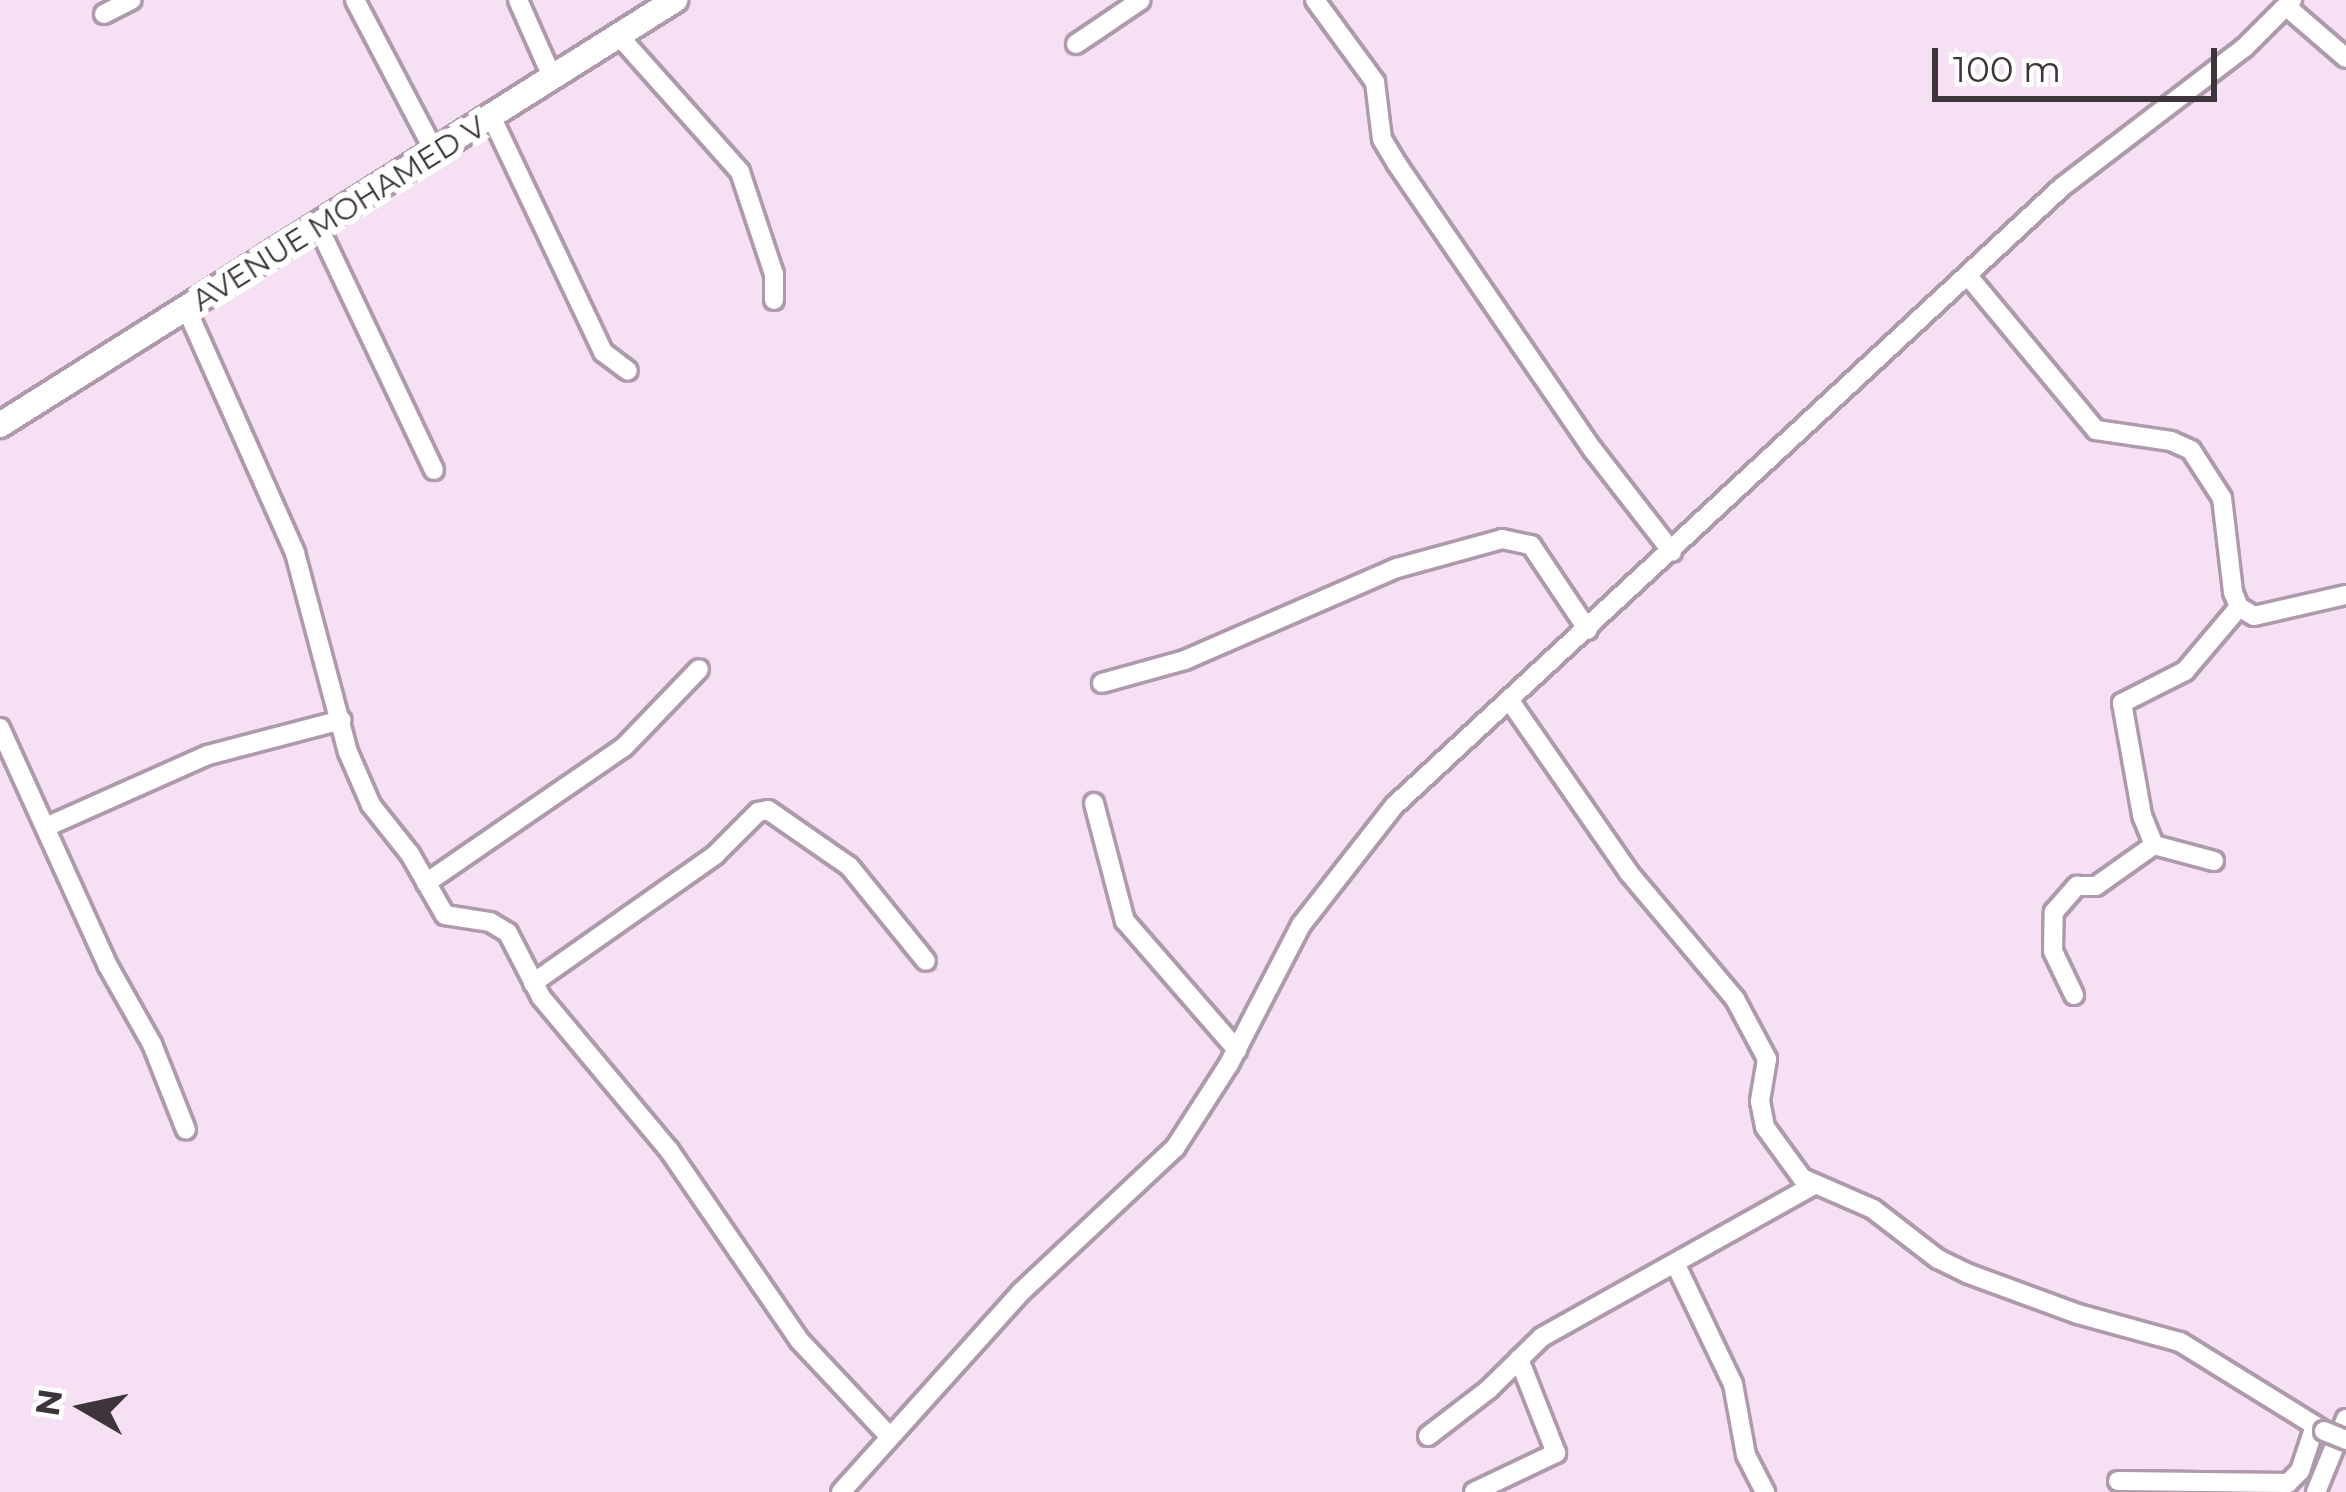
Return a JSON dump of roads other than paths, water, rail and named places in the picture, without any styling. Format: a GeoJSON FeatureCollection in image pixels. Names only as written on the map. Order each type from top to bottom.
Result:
{"type":"FeatureCollection","features":[{"type":"Feature","properties":{"kind":"main road","name":"AVENUE MOHAMED V"},"geometry":{"type":"LineString","coordinates":[[0,424],[676,0]]}},
{"type":"Feature","properties":{"kind":"street"},"geometry":{"type":"LineString","coordinates":[[104,14],[132,0]]}},
{"type":"Feature","properties":{"kind":"street"},"geometry":{"type":"LineString","coordinates":[[355,0],[436,154]]}},
{"type":"Feature","properties":{"kind":"street"},"geometry":{"type":"LineString","coordinates":[[518,0],[553,79]]}},
{"type":"Feature","properties":{"kind":"street"},"geometry":{"type":"LineString","coordinates":[[1076,44],[1141,0]]}},
{"type":"Feature","properties":{"kind":"street"},"geometry":{"type":"LineString","coordinates":[[1315,0],[1376,82],[1382,139],[1397,164],[1593,451],[1672,552]]}},
{"type":"Feature","properties":{"kind":"street"},"geometry":{"type":"LineString","coordinates":[[842,1492],[1021,1292],[1154,1172],[1193,1125],[1301,925],[1346,861],[1394,806],[2062,188],[2244,48],[2290,3],[2346,58]]}},
{"type":"Feature","properties":{"kind":"street"},"geometry":{"type":"LineString","coordinates":[[619,37],[740,172],[774,274],[775,300]]}},
{"type":"Feature","properties":{"kind":"street"},"geometry":{"type":"LineString","coordinates":[[492,118],[603,352],[628,371]]}},
{"type":"Feature","properties":{"kind":"street"},"geometry":{"type":"LineString","coordinates":[[319,228],[434,470]]}},
{"type":"Feature","properties":{"kind":"street"},"geometry":{"type":"LineString","coordinates":[[1968,276],[2096,430],[2170,441],[2192,450],[2222,499],[2233,592],[2240,607],[2254,616],[2346,595]]}},
{"type":"Feature","properties":{"kind":"street"},"geometry":{"type":"LineString","coordinates":[[188,310],[296,553],[361,789],[450,918],[500,925],[532,982],[669,1150],[799,1340],[889,1436]]}},
{"type":"Feature","properties":{"kind":"street"},"geometry":{"type":"LineString","coordinates":[[1102,683],[1184,660],[1397,568],[1502,539],[1531,545],[1588,630]]}},
{"type":"Feature","properties":{"kind":"street"},"geometry":{"type":"LineString","coordinates":[[2154,844],[2142,815],[2122,703],[2186,671],[2240,607]]}},
{"type":"Feature","properties":{"kind":"street"},"geometry":{"type":"LineString","coordinates":[[426,883],[624,747],[699,669]]}},
{"type":"Feature","properties":{"kind":"street"},"geometry":{"type":"LineString","coordinates":[[1510,700],[1629,873],[1735,999],[1768,1059],[1760,1101],[1765,1126],[1789,1166],[1814,1185],[1884,1215],[1938,1259],[2078,1314],[2180,1342],[2319,1429],[2346,1440]]}},
{"type":"Feature","properties":{"kind":"street"},"geometry":{"type":"LineString","coordinates":[[46,827],[208,755],[341,720]]}},
{"type":"Feature","properties":{"kind":"street"},"geometry":{"type":"LineString","coordinates":[[0,728],[108,966],[152,1044],[187,1130]]}},
{"type":"Feature","properties":{"kind":"street"},"geometry":{"type":"LineString","coordinates":[[1094,803],[1125,921],[1237,1050]]}},
{"type":"Feature","properties":{"kind":"street"},"geometry":{"type":"LineString","coordinates":[[532,982],[715,856],[758,812],[768,810],[849,866],[926,961]]}},
{"type":"Feature","properties":{"kind":"street"},"geometry":{"type":"LineString","coordinates":[[2154,844],[2213,861]]}},
{"type":"Feature","properties":{"kind":"street"},"geometry":{"type":"LineString","coordinates":[[2074,995],[2054,951],[2054,912],[2077,886],[2096,886],[2154,844]]}},
{"type":"Feature","properties":{"kind":"street"},"geometry":{"type":"LineString","coordinates":[[1428,1436],[1542,1337],[1814,1185]]}},
{"type":"Feature","properties":{"kind":"street"},"geometry":{"type":"LineString","coordinates":[[1675,1262],[1732,1384],[1746,1455],[1765,1492]]}},
{"type":"Feature","properties":{"kind":"street"},"geometry":{"type":"LineString","coordinates":[[1474,1492],[1556,1453],[1519,1358]]}},
{"type":"Feature","properties":{"kind":"street"},"geometry":{"type":"LineString","coordinates":[[2316,1492],[2346,1419]]}},
{"type":"Feature","properties":{"kind":"street"},"geometry":{"type":"LineString","coordinates":[[2118,1481],[2288,1484],[2300,1471],[2319,1429]]}}]}
